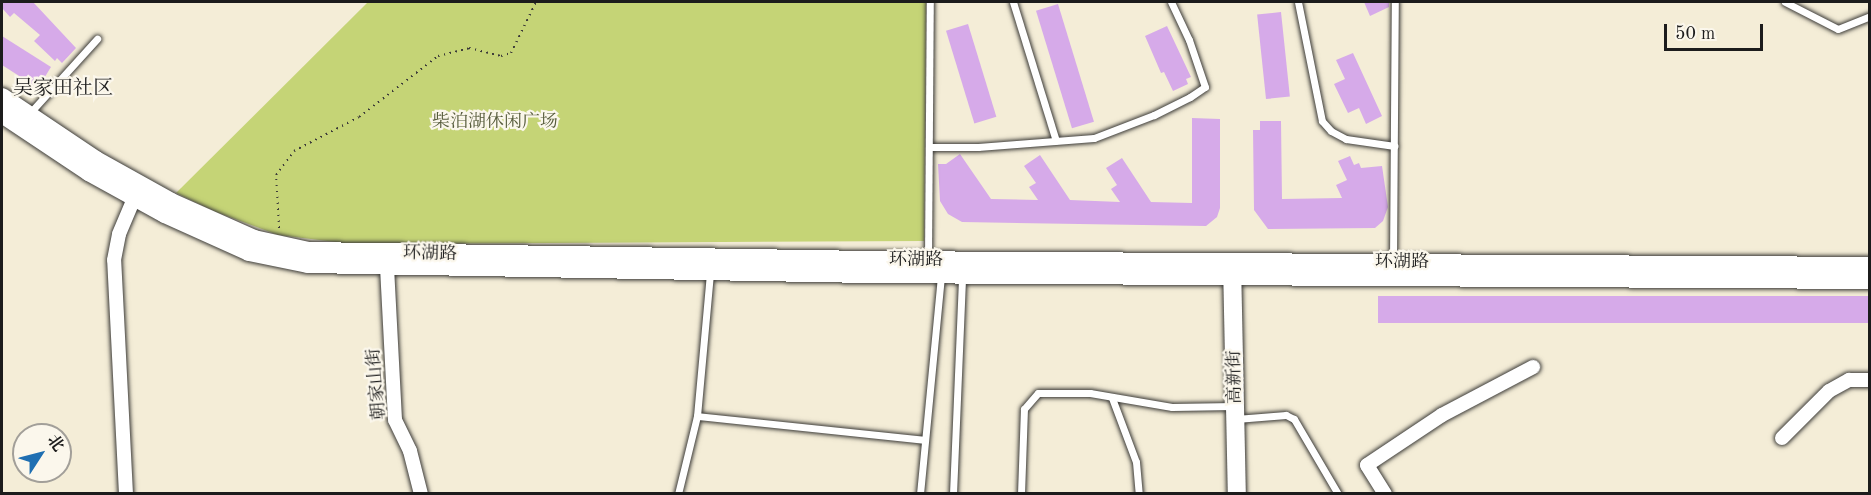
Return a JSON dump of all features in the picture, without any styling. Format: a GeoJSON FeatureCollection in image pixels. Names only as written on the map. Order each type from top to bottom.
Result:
{"type":"FeatureCollection","features":[{"type":"Feature","properties":{"kind":"street","name":"环湖路"},"geometry":{"type":"LineString","coordinates":[[2,97],[27,116],[96,160],[171,202],[233,231],[281,246],[340,252],[1869,280]]}},
{"type":"Feature","properties":{"kind":"street","name":"环湖路"},"geometry":{"type":"LineString","coordinates":[[2,114],[80,167],[134,198],[227,244],[259,255],[308,264],[710,272],[937,264],[962,274],[1393,262],[1869,266]]}},
{"type":"Feature","properties":{"kind":"street"},"geometry":{"type":"LineString","coordinates":[[126,494],[114,260],[119,234],[134,198]]}},
{"type":"Feature","properties":{"kind":"street","name":"朝家山街"},"geometry":{"type":"LineString","coordinates":[[387,267],[395,420],[410,451],[421,494]]}},
{"type":"Feature","properties":{"kind":"street","name":"高新街"},"geometry":{"type":"LineString","coordinates":[[1232,268],[1237,494]]}},
{"type":"Feature","properties":{"kind":"street"},"geometry":{"type":"LineString","coordinates":[[1385,494],[1367,465],[1442,415],[1533,367]]}},
{"type":"Feature","properties":{"kind":"street"},"geometry":{"type":"LineString","coordinates":[[1782,438],[1829,391],[1849,380],[1869,380]]}},
{"type":"Feature","properties":{"kind":"lane"},"geometry":{"type":"LineString","coordinates":[[920,494],[937,264],[929,147],[930,2]]}},
{"type":"Feature","properties":{"kind":"lane"},"geometry":{"type":"LineString","coordinates":[[1013,2],[1056,141]]}},
{"type":"Feature","properties":{"kind":"lane"},"geometry":{"type":"LineString","coordinates":[[929,147],[978,147],[1094,138],[1154,116],[1205,87],[1189,40],[1171,2]]}},
{"type":"Feature","properties":{"kind":"lane"},"geometry":{"type":"LineString","coordinates":[[1298,2],[1322,121],[1331,131],[1346,139],[1394,146]]}},
{"type":"Feature","properties":{"kind":"lane"},"geometry":{"type":"LineString","coordinates":[[1393,262],[1395,2]]}},
{"type":"Feature","properties":{"kind":"lane"},"geometry":{"type":"LineString","coordinates":[[1785,2],[1838,29],[1869,16]]}},
{"type":"Feature","properties":{"kind":"lane"},"geometry":{"type":"LineString","coordinates":[[27,116],[97,39]]}},
{"type":"Feature","properties":{"kind":"lane"},"geometry":{"type":"LineString","coordinates":[[678,494],[697,416],[710,272]]}},
{"type":"Feature","properties":{"kind":"lane"},"geometry":{"type":"LineString","coordinates":[[953,494],[962,274]]}},
{"type":"Feature","properties":{"kind":"lane"},"geometry":{"type":"LineString","coordinates":[[1021,494],[1024,409],[1038,393],[1090,393],[1172,407],[1286,415],[1294,419],[1338,494]]}},
{"type":"Feature","properties":{"kind":"lane"},"geometry":{"type":"LineString","coordinates":[[1112,398],[1136,462],[1139,494]]}},
{"type":"Feature","properties":{"kind":"lane"},"geometry":{"type":"LineString","coordinates":[[697,416],[925,440]]}},
{"type":"Feature","properties":{"kind":"path"},"geometry":{"type":"LineString","coordinates":[[281,246],[276,175],[287,158],[302,146],[359,117],[438,56],[469,48],[501,56],[511,53],[536,2]]}},
{"type":"Feature","properties":{"kind":"green space","name":"柴泊湖休闲广场"},"geometry":{"type":"Polygon","coordinates":[[[368,2],[926,2],[924,241],[352,244],[278,235],[216,212],[176,193],[368,2]]]}},
{"type":"Feature","properties":{"kind":"building"},"geometry":{"type":"Polygon","coordinates":[[[2,2],[33,2],[76,48],[62,63],[57,58],[55,61],[34,41],[40,35],[14,13],[10,17],[2,8],[2,2]]]}},
{"type":"Feature","properties":{"kind":"building"},"geometry":{"type":"Polygon","coordinates":[[[1364,2],[1389,2],[1389,7],[1370,16],[1364,2]]]}},
{"type":"Feature","properties":{"kind":"building"},"geometry":{"type":"Polygon","coordinates":[[[1058,4],[1094,122],[1072,128],[1036,11],[1058,4]]]}},
{"type":"Feature","properties":{"kind":"building"},"geometry":{"type":"Polygon","coordinates":[[[1281,12],[1290,97],[1266,99],[1257,15],[1281,12]]]}},
{"type":"Feature","properties":{"kind":"building"},"geometry":{"type":"Polygon","coordinates":[[[968,24],[996,117],[974,123],[946,31],[968,24]]]}},
{"type":"Feature","properties":{"kind":"building"},"geometry":{"type":"Polygon","coordinates":[[[1167,26],[1191,77],[1186,79],[1188,84],[1173,91],[1164,72],[1161,73],[1145,36],[1167,26]]]}},
{"type":"Feature","properties":{"kind":"building"},"geometry":{"type":"Polygon","coordinates":[[[2,36],[51,67],[38,88],[2,65],[2,36]]]}},
{"type":"Feature","properties":{"kind":"building"},"geometry":{"type":"Polygon","coordinates":[[[1353,53],[1382,116],[1366,124],[1359,108],[1348,113],[1334,84],[1345,79],[1336,60],[1353,53]]]}},
{"type":"Feature","properties":{"kind":"building"},"geometry":{"type":"Polygon","coordinates":[[[1192,118],[1220,119],[1220,208],[1217,217],[1206,226],[962,222],[948,214],[940,201],[938,164],[946,164],[960,154],[991,199],[1038,200],[1029,187],[1036,183],[1024,166],[1040,155],[1070,200],[1120,202],[1111,189],[1117,185],[1106,168],[1122,158],[1151,202],[1192,203],[1192,118]]]}},
{"type":"Feature","properties":{"kind":"building"},"geometry":{"type":"Polygon","coordinates":[[[1260,121],[1281,121],[1282,199],[1342,198],[1336,185],[1347,180],[1338,161],[1350,156],[1354,165],[1359,163],[1361,168],[1382,166],[1388,207],[1383,221],[1375,228],[1268,229],[1254,210],[1253,130],[1260,130],[1260,121]]]}},
{"type":"Feature","properties":{"kind":"building"},"geometry":{"type":"Polygon","coordinates":[[[1378,296],[1869,296],[1869,323],[1378,323],[1378,296]]]}},
{"type":"Feature","properties":{"kind":"district","name":"吴家田社区"},"geometry":{"type":"Point","coordinates":[63,89]}}]}
